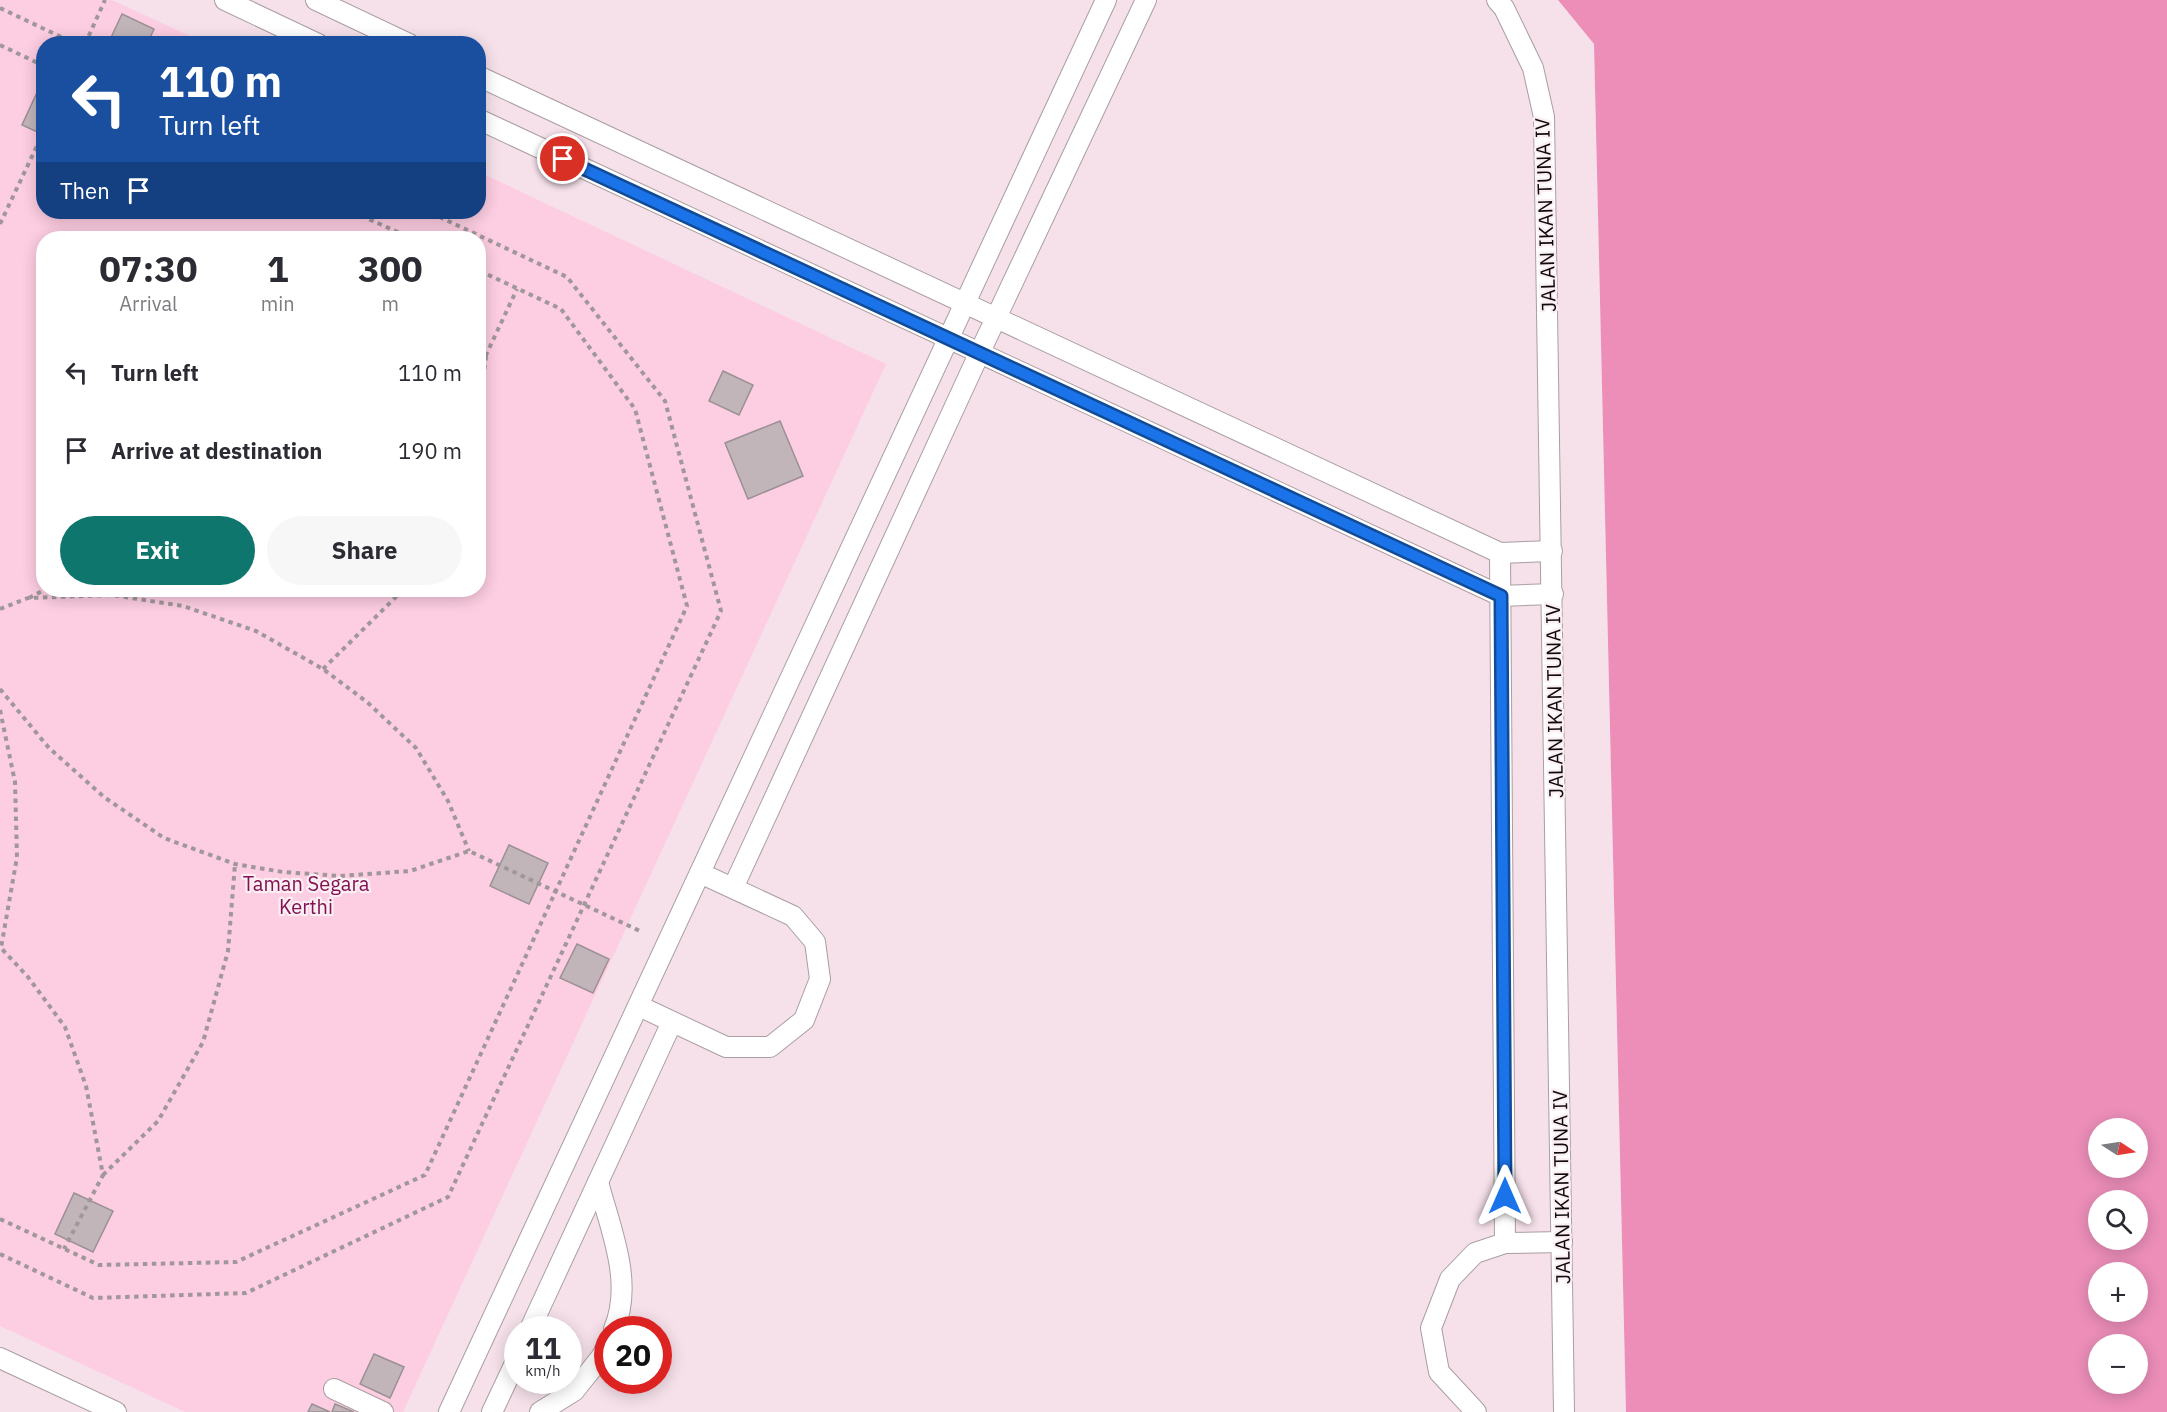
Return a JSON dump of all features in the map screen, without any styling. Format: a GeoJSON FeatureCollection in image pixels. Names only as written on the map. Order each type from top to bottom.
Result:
{"type":"FeatureCollection","features":[{"type":"Feature","properties":{"kind":"lane"},"geometry":{"type":"LineString","coordinates":[[225,0],[301,36]]}},
{"type":"Feature","properties":{"kind":"lane"},"geometry":{"type":"LineString","coordinates":[[316,0],[338,5],[394,36]]}},
{"type":"Feature","properties":{"kind":"lane"},"geometry":{"type":"LineString","coordinates":[[449,1412],[639,1006],[962,303],[1106,0]]}},
{"type":"Feature","properties":{"kind":"lane"},"geometry":{"type":"LineString","coordinates":[[733,888],[995,319],[1146,0]]}},
{"type":"Feature","properties":{"kind":"lane","name":"JALAN IKAN TUNA IV"},"geometry":{"type":"LineString","coordinates":[[1497,0],[1504,8],[1533,68],[1544,117],[1564,1412]]}},
{"type":"Feature","properties":{"kind":"lane"},"geometry":{"type":"LineString","coordinates":[[486,80],[1500,553],[1552,551]]}},
{"type":"Feature","properties":{"kind":"lane"},"geometry":{"type":"LineString","coordinates":[[486,123],[1501,596],[1553,594]]}},
{"type":"Feature","properties":{"kind":"lane"},"geometry":{"type":"LineString","coordinates":[[1500,553],[1505,1244]]}},
{"type":"Feature","properties":{"kind":"lane"},"geometry":{"type":"LineString","coordinates":[[639,1006],[726,1047],[770,1047],[804,1020],[820,979],[815,942],[793,916],[700,873]]}},
{"type":"Feature","properties":{"kind":"lane"},"geometry":{"type":"LineString","coordinates":[[536,1316],[672,1022]]}},
{"type":"Feature","properties":{"kind":"lane"},"geometry":{"type":"LineString","coordinates":[[598,1182],[621,1269],[620,1316]]}},
{"type":"Feature","properties":{"kind":"lane"},"geometry":{"type":"LineString","coordinates":[[1476,1412],[1439,1372],[1431,1328],[1450,1279],[1475,1253],[1505,1244],[1562,1242]]}},
{"type":"Feature","properties":{"kind":"lane"},"geometry":{"type":"LineString","coordinates":[[0,1358],[116,1412]]}},
{"type":"Feature","properties":{"kind":"lane"},"geometry":{"type":"LineString","coordinates":[[540,1412],[574,1390],[594,1366]]}},
{"type":"Feature","properties":{"kind":"lane"},"geometry":{"type":"LineString","coordinates":[[492,1412],[504,1387]]}},
{"type":"Feature","properties":{"kind":"lane"},"geometry":{"type":"LineString","coordinates":[[334,1389],[383,1412]]}},
{"type":"Feature","properties":{"kind":"path"},"geometry":{"type":"LineString","coordinates":[[89,36],[105,0]]}},
{"type":"Feature","properties":{"kind":"path"},"geometry":{"type":"LineString","coordinates":[[0,8],[59,36]]}},
{"type":"Feature","properties":{"kind":"path"},"geometry":{"type":"LineString","coordinates":[[0,45],[36,62]]}},
{"type":"Feature","properties":{"kind":"path"},"geometry":{"type":"LineString","coordinates":[[0,224],[36,148]]}},
{"type":"Feature","properties":{"kind":"path"},"geometry":{"type":"LineString","coordinates":[[369,219],[395,231]]}},
{"type":"Feature","properties":{"kind":"path"},"geometry":{"type":"LineString","coordinates":[[444,219],[469,231]]}},
{"type":"Feature","properties":{"kind":"path"},"geometry":{"type":"LineString","coordinates":[[0,1254],[93,1298],[246,1293],[448,1197],[721,611],[665,401],[567,277],[486,239]]}},
{"type":"Feature","properties":{"kind":"path"},"geometry":{"type":"LineString","coordinates":[[0,1219],[99,1265],[236,1262],[425,1175],[687,606],[635,409],[561,309],[486,274]]}},
{"type":"Feature","properties":{"kind":"path"},"geometry":{"type":"LineString","coordinates":[[486,355],[517,288]]}},
{"type":"Feature","properties":{"kind":"path"},"geometry":{"type":"LineString","coordinates":[[0,609],[36,594]]}},
{"type":"Feature","properties":{"kind":"path"},"geometry":{"type":"LineString","coordinates":[[28,598],[56,597]]}},
{"type":"Feature","properties":{"kind":"path"},"geometry":{"type":"LineString","coordinates":[[124,597],[183,606],[256,631],[323,669],[367,702],[416,748],[448,801],[469,851],[667,944]]}},
{"type":"Feature","properties":{"kind":"path"},"geometry":{"type":"LineString","coordinates":[[323,669],[396,597]]}},
{"type":"Feature","properties":{"kind":"path"},"geometry":{"type":"LineString","coordinates":[[0,689],[49,748],[104,797],[164,838],[235,864],[283,872],[340,876],[410,871],[469,851]]}},
{"type":"Feature","properties":{"kind":"path"},"geometry":{"type":"LineString","coordinates":[[0,710],[15,782],[17,856],[2,948],[28,977],[65,1027],[86,1086],[103,1175]]}},
{"type":"Feature","properties":{"kind":"path"},"geometry":{"type":"LineString","coordinates":[[64,1249],[103,1175],[158,1121],[203,1042],[228,951],[235,864]]}},
{"type":"Feature","properties":{"kind":"shaded area"},"geometry":{"type":"Polygon","coordinates":[[[0,0],[1558,0],[1594,44],[1626,1412],[0,1412],[0,0]]]}},
{"type":"Feature","properties":{"kind":"shaded area"},"geometry":{"type":"Polygon","coordinates":[[[1558,0],[2167,0],[2167,1412],[1626,1412],[1594,44],[1558,0]]]}},
{"type":"Feature","properties":{"kind":"green space","name":"Taman Segara Kerthi"},"geometry":{"type":"Polygon","coordinates":[[[0,0],[112,0],[190,36],[36,36],[36,219],[486,219],[486,175],[886,364],[403,1412],[185,1412],[0,1326],[0,0]]]}},
{"type":"Feature","properties":{"kind":"building"},"geometry":{"type":"Polygon","coordinates":[[[122,14],[154,29],[151,36],[112,36],[122,14]]]}},
{"type":"Feature","properties":{"kind":"building"},"geometry":{"type":"Polygon","coordinates":[[[36,95],[36,131],[22,125],[36,95]]]}},
{"type":"Feature","properties":{"kind":"building"},"geometry":{"type":"Polygon","coordinates":[[[723,371],[753,385],[739,415],[709,401],[723,371]]]}},
{"type":"Feature","properties":{"kind":"building"},"geometry":{"type":"Polygon","coordinates":[[[780,421],[803,476],[748,499],[725,443],[780,421]]]}},
{"type":"Feature","properties":{"kind":"building"},"geometry":{"type":"Polygon","coordinates":[[[509,845],[548,863],[529,904],[490,886],[509,845]]]}},
{"type":"Feature","properties":{"kind":"building"},"geometry":{"type":"Polygon","coordinates":[[[577,944],[609,959],[593,993],[560,978],[577,944]]]}},
{"type":"Feature","properties":{"kind":"building"},"geometry":{"type":"Polygon","coordinates":[[[74,1193],[113,1211],[93,1252],[55,1234],[74,1193]]]}},
{"type":"Feature","properties":{"kind":"building"},"geometry":{"type":"Polygon","coordinates":[[[374,1354],[404,1367],[390,1398],[360,1384],[374,1354]]]}},
{"type":"Feature","properties":{"kind":"building"},"geometry":{"type":"Polygon","coordinates":[[[312,1404],[330,1412],[308,1412],[312,1404]]]}},
{"type":"Feature","properties":{"kind":"building"},"geometry":{"type":"Polygon","coordinates":[[[335,1404],[354,1412],[332,1412],[335,1404]]]}},
{"type":"Feature","properties":{"kind":"route"},"geometry":{"type":"LineString","coordinates":[[563,159],[1501,596],[1505,1196]]}}]}
